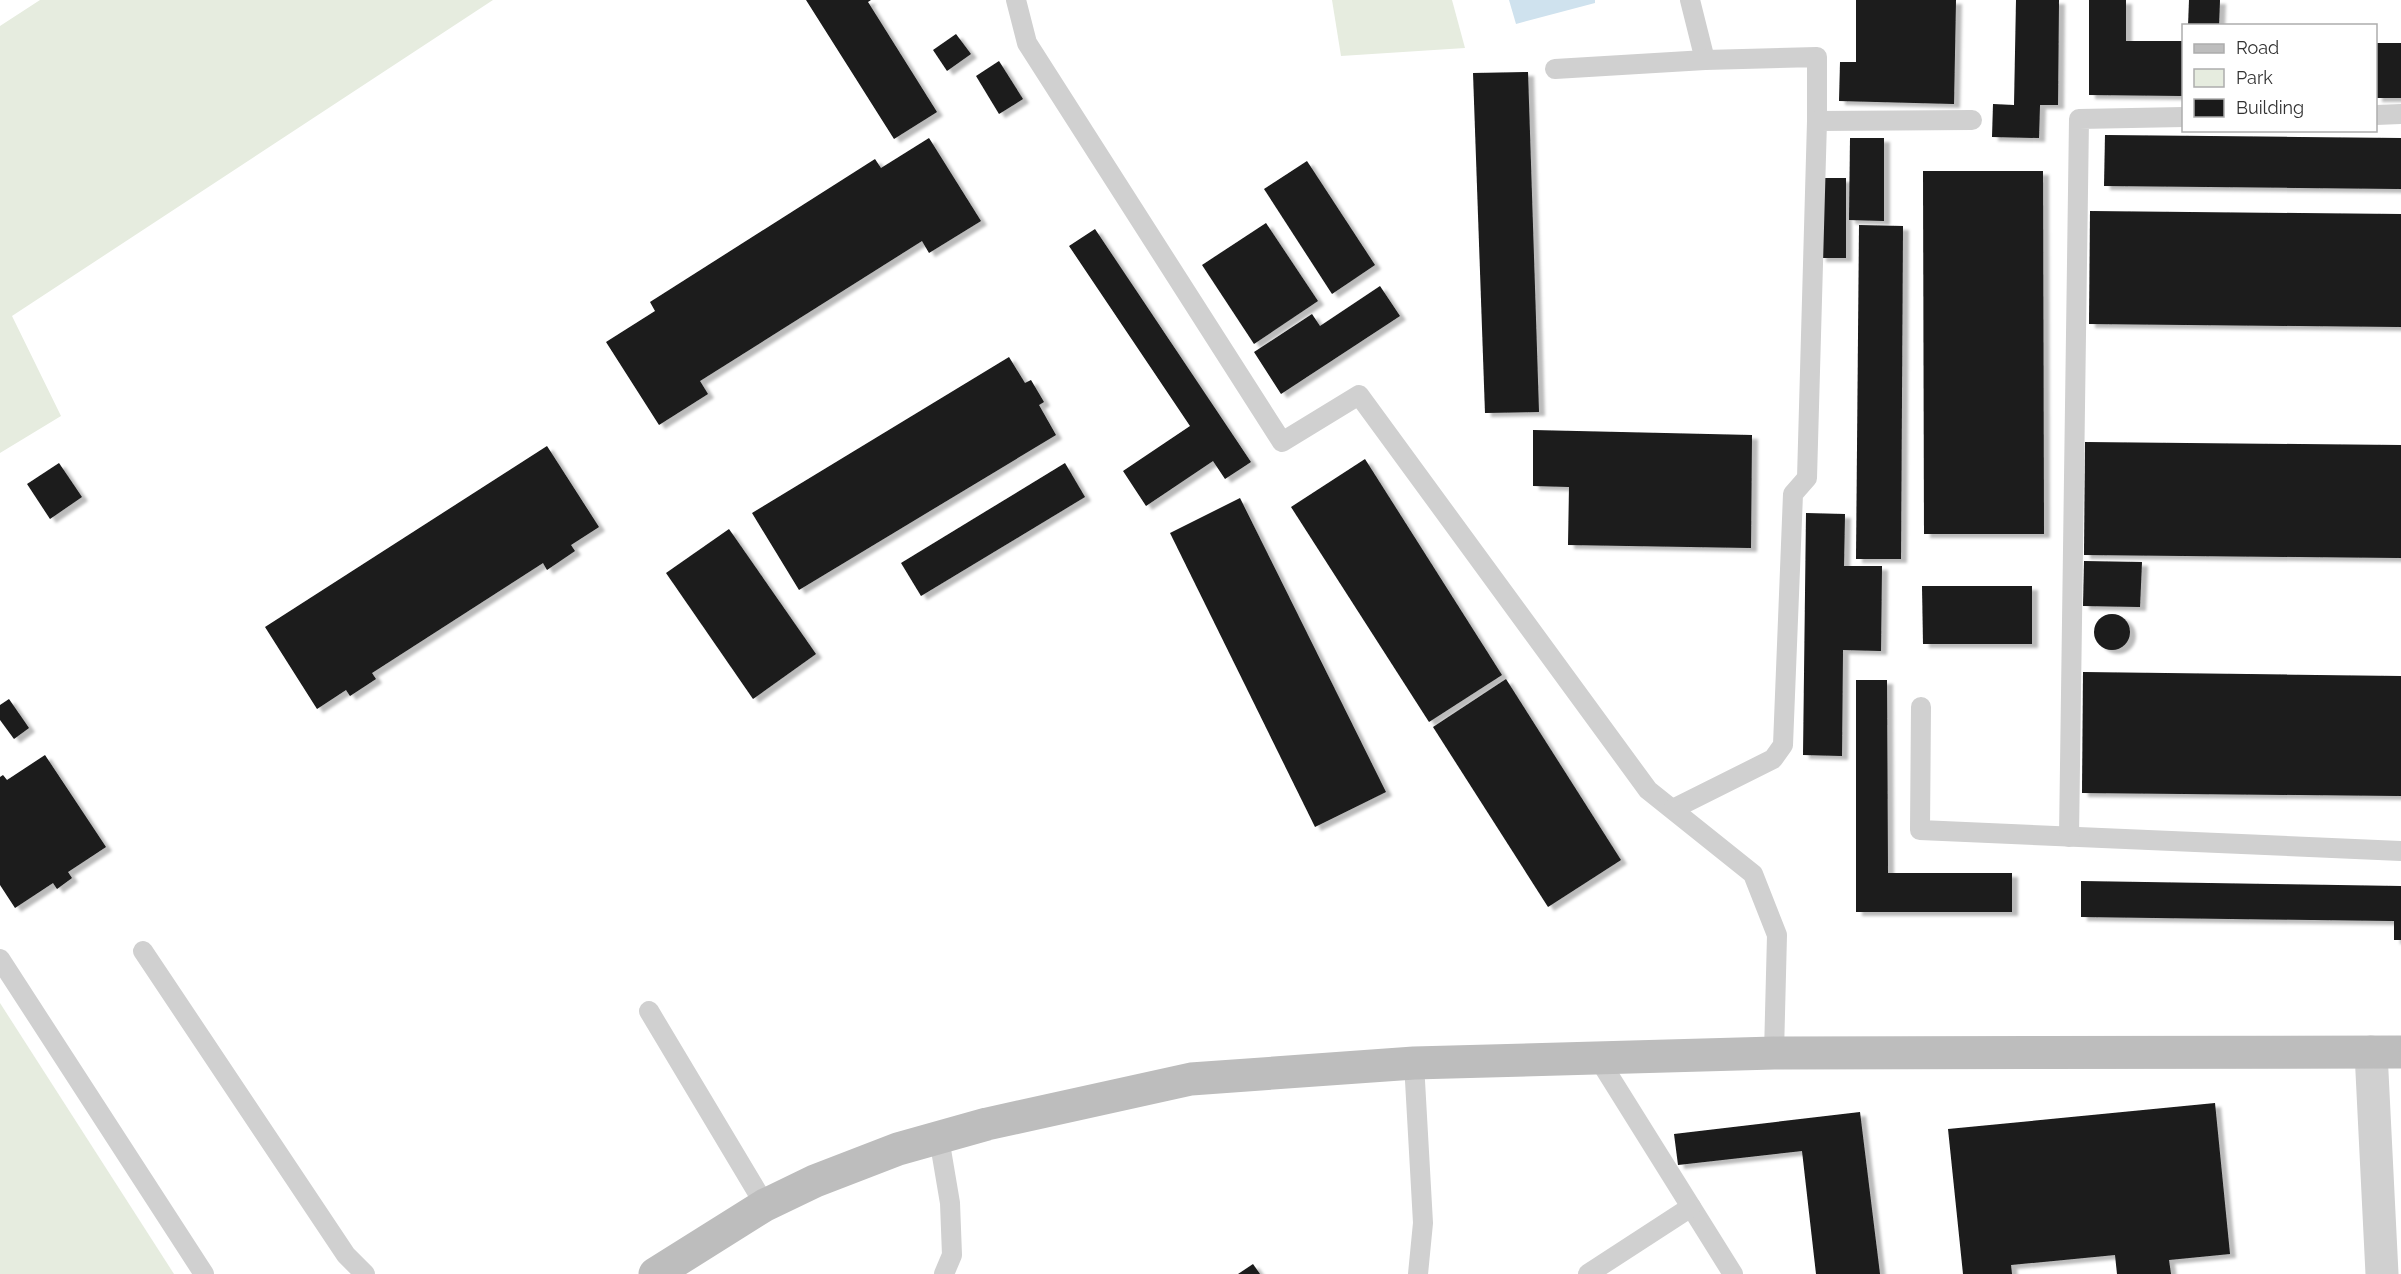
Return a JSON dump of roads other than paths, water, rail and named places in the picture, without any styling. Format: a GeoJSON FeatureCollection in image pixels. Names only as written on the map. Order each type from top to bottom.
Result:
{"type":"FeatureCollection","features":[{"type":"Feature","properties":{"kind":"street"},"geometry":{"type":"LineString","coordinates":[[655,1274],[765,1205],[825,1177],[898,1149],[987,1124],[1191,1079],[1414,1063],[1774,1053],[2386,1052],[2382,1274]]}},
{"type":"Feature","properties":{"kind":"lane"},"geometry":{"type":"LineString","coordinates":[[1016,0],[1027,43],[1282,442],[1359,395],[1648,790],[1753,874],[1777,935],[1774,1053]]}},
{"type":"Feature","properties":{"kind":"lane"},"geometry":{"type":"LineString","coordinates":[[1690,0],[1705,60]]}},
{"type":"Feature","properties":{"kind":"lane"},"geometry":{"type":"LineString","coordinates":[[1555,69],[1705,60],[1817,57],[1807,478],[1793,494],[1783,744],[1773,759],[1673,809]]}},
{"type":"Feature","properties":{"kind":"lane"},"geometry":{"type":"LineString","coordinates":[[2377,115],[2401,114]]}},
{"type":"Feature","properties":{"kind":"lane"},"geometry":{"type":"LineString","coordinates":[[2069,837],[2079,119],[2182,117]]}},
{"type":"Feature","properties":{"kind":"lane"},"geometry":{"type":"LineString","coordinates":[[1817,121],[1971,120]]}},
{"type":"Feature","properties":{"kind":"lane"},"geometry":{"type":"LineString","coordinates":[[1921,707],[1920,830],[2401,851]]}},
{"type":"Feature","properties":{"kind":"lane"},"geometry":{"type":"LineString","coordinates":[[143,951],[346,1255],[365,1274]]}},
{"type":"Feature","properties":{"kind":"lane"},"geometry":{"type":"LineString","coordinates":[[0,959],[204,1274]]}},
{"type":"Feature","properties":{"kind":"lane"},"geometry":{"type":"LineString","coordinates":[[649,1011],[765,1205]]}},
{"type":"Feature","properties":{"kind":"lane"},"geometry":{"type":"LineString","coordinates":[[1598,1058],[1733,1274]]}},
{"type":"Feature","properties":{"kind":"lane"},"geometry":{"type":"LineString","coordinates":[[1414,1063],[1423,1223],[1418,1274]]}},
{"type":"Feature","properties":{"kind":"lane"},"geometry":{"type":"LineString","coordinates":[[939,1138],[951,1213],[952,1255],[944,1274]]}},
{"type":"Feature","properties":{"kind":"lane"},"geometry":{"type":"LineString","coordinates":[[1588,1274],[1691,1207]]}},
{"type":"Feature","properties":{"kind":"water"},"geometry":{"type":"Polygon","coordinates":[[[1509,0],[1595,0],[1595,3],[1516,24],[1509,0]]]}}]}
